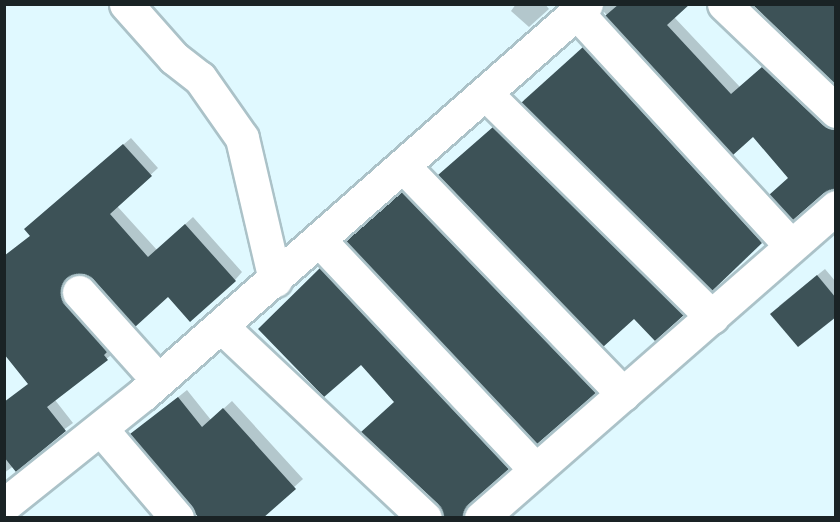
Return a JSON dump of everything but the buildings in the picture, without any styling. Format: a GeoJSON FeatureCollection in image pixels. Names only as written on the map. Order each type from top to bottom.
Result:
{"type":"FeatureCollection","features":[{"type":"Feature","properties":{"kind":"street"},"geometry":{"type":"LineString","coordinates":[[126,4],[174,58],[200,78],[242,138],[275,280]]}},
{"type":"Feature","properties":{"kind":"street"},"geometry":{"type":"LineString","coordinates":[[724,4],[836,111]]}},
{"type":"Feature","properties":{"kind":"street"},"geometry":{"type":"LineString","coordinates":[[4,505],[101,429],[275,280],[582,9],[791,246]]}},
{"type":"Feature","properties":{"kind":"street"},"geometry":{"type":"LineString","coordinates":[[485,93],[712,317]]}},
{"type":"Feature","properties":{"kind":"street"},"geometry":{"type":"LineString","coordinates":[[403,166],[623,394]]}},
{"type":"Feature","properties":{"kind":"street"},"geometry":{"type":"LineString","coordinates":[[481,518],[836,207]]}},
{"type":"Feature","properties":{"kind":"street"},"geometry":{"type":"LineString","coordinates":[[320,241],[535,469]]}},
{"type":"Feature","properties":{"kind":"street"},"geometry":{"type":"LineString","coordinates":[[79,292],[158,380]]}},
{"type":"Feature","properties":{"kind":"street"},"geometry":{"type":"LineString","coordinates":[[221,326],[425,518]]}},
{"type":"Feature","properties":{"kind":"street"},"geometry":{"type":"LineString","coordinates":[[101,429],[177,518]]}}]}
